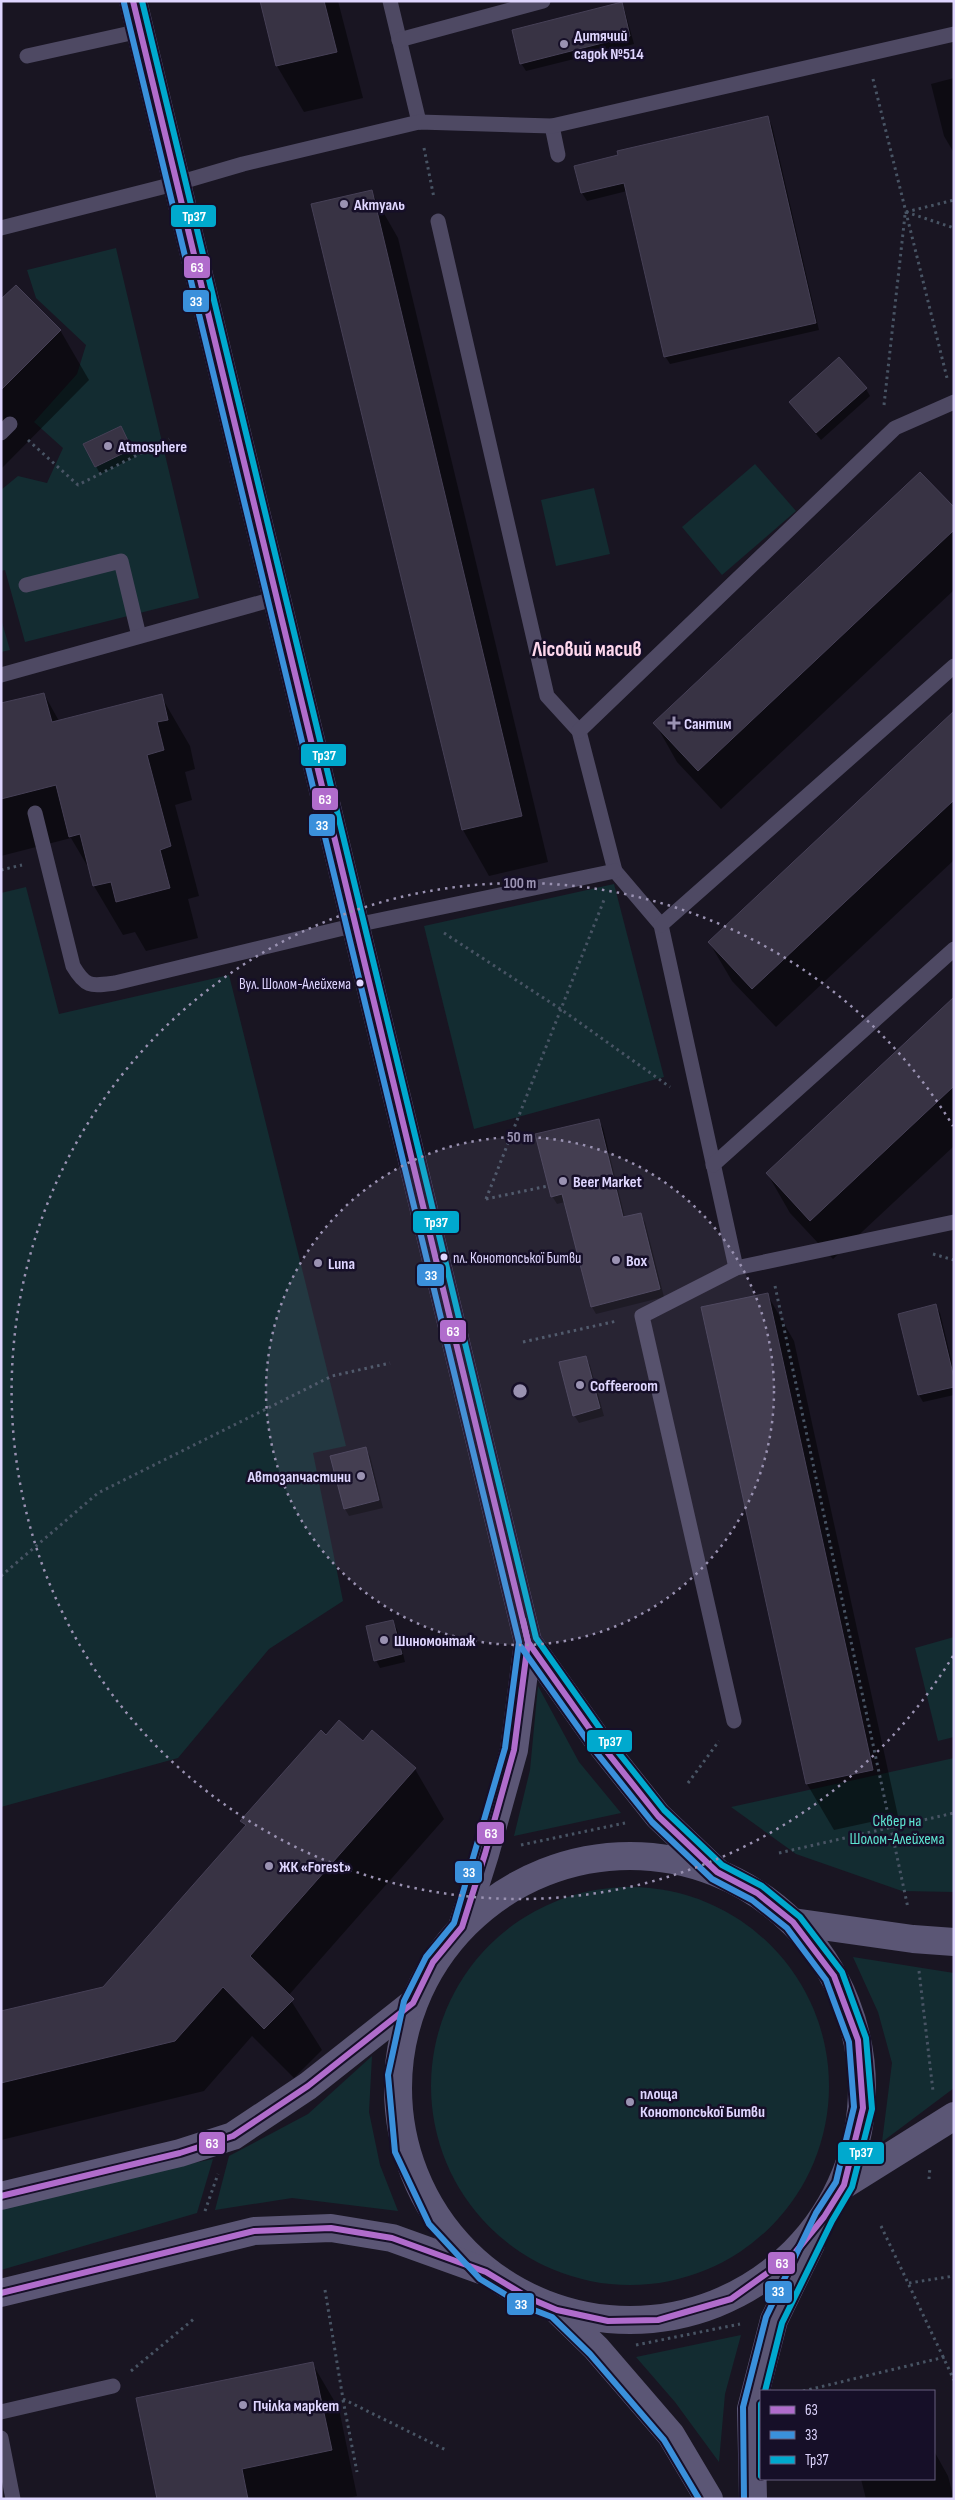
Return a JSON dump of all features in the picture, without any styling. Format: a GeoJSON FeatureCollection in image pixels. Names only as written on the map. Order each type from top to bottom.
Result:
{"type":"FeatureCollection","features":[{"type":"Feature","properties":{"kind":"street"},"geometry":{"type":"LineString","coordinates":[[133,1],[528,1642],[514,1750],[462,1927]]}},
{"type":"Feature","properties":{"kind":"street"},"geometry":{"type":"LineString","coordinates":[[528,1642],[599,1742],[658,1816],[717,1872]]}},
{"type":"Feature","properties":{"kind":"street"},"geometry":{"type":"LineString","coordinates":[[486,2272],[436,2218],[404,2150],[396,2075],[413,2002],[433,1962],[462,1927],[516,1885],[581,1861],[650,1856],[717,1872],[757,1893],[793,1922],[834,1976],[858,2040],[863,2108],[844,2185],[824,2217],[774,2320],[752,2409],[753,2499]]}},
{"type":"Feature","properties":{"kind":"street"},"geometry":{"type":"LineString","coordinates":[[793,1922],[913,1939],[954,1942]]}},
{"type":"Feature","properties":{"kind":"street"},"geometry":{"type":"LineString","coordinates":[[1,2196],[180,2152],[233,2136],[308,2086],[413,2002]]}},
{"type":"Feature","properties":{"kind":"street"},"geometry":{"type":"LineString","coordinates":[[844,2185],[944,2122]]}},
{"type":"Feature","properties":{"kind":"street"},"geometry":{"type":"LineString","coordinates":[[1,2293],[192,2245],[263,2230],[331,2228],[392,2238],[486,2272],[531,2299],[557,2310],[608,2321],[658,2320],[731,2298],[794,2254],[824,2217]]}},
{"type":"Feature","properties":{"kind":"street"},"geometry":{"type":"LineString","coordinates":[[557,2310],[596,2348],[671,2435],[709,2499]]}},
{"type":"Feature","properties":{"kind":"lane"},"geometry":{"type":"LineString","coordinates":[[390,1],[419,122]]}},
{"type":"Feature","properties":{"kind":"lane"},"geometry":{"type":"LineString","coordinates":[[400,40],[543,1]]}},
{"type":"Feature","properties":{"kind":"lane"},"geometry":{"type":"LineString","coordinates":[[27,56],[140,31]]}},
{"type":"Feature","properties":{"kind":"lane"},"geometry":{"type":"LineString","coordinates":[[1,228],[178,183],[243,164],[419,122],[552,126],[954,34]]}},
{"type":"Feature","properties":{"kind":"lane"},"geometry":{"type":"LineString","coordinates":[[552,126],[558,155]]}},
{"type":"Feature","properties":{"kind":"lane"},"geometry":{"type":"LineString","coordinates":[[438,221],[548,696],[579,731],[615,871],[661,925],[736,1268]]}},
{"type":"Feature","properties":{"kind":"lane"},"geometry":{"type":"LineString","coordinates":[[579,731],[895,428],[953,402]]}},
{"type":"Feature","properties":{"kind":"lane"},"geometry":{"type":"LineString","coordinates":[[26,586],[121,561],[139,636]]}},
{"type":"Feature","properties":{"kind":"lane"},"geometry":{"type":"LineString","coordinates":[[1,675],[277,598]]}},
{"type":"Feature","properties":{"kind":"lane"},"geometry":{"type":"LineString","coordinates":[[661,925],[954,666]]}},
{"type":"Feature","properties":{"kind":"lane"},"geometry":{"type":"LineString","coordinates":[[36,813],[73,966],[82,981],[96,986],[356,925],[615,871]]}},
{"type":"Feature","properties":{"kind":"lane"},"geometry":{"type":"LineString","coordinates":[[714,1165],[954,949]]}},
{"type":"Feature","properties":{"kind":"lane"},"geometry":{"type":"LineString","coordinates":[[734,1721],[642,1316],[736,1268],[954,1222]]}},
{"type":"Feature","properties":{"kind":"lane"},"geometry":{"type":"LineString","coordinates":[[1,2412],[113,2386]]}},
{"type":"Feature","properties":{"kind":"lane"},"geometry":{"type":"LineString","coordinates":[[1,2438],[13,2499]]}},
{"type":"Feature","properties":{"kind":"path"},"geometry":{"type":"LineString","coordinates":[[866,54],[953,402]]}},
{"type":"Feature","properties":{"kind":"path"},"geometry":{"type":"LineString","coordinates":[[419,122],[438,221]]}},
{"type":"Feature","properties":{"kind":"path"},"geometry":{"type":"LineString","coordinates":[[906,212],[954,200]]}},
{"type":"Feature","properties":{"kind":"path"},"geometry":{"type":"LineString","coordinates":[[906,212],[954,228]]}},
{"type":"Feature","properties":{"kind":"path"},"geometry":{"type":"LineString","coordinates":[[879,443],[906,212]]}},
{"type":"Feature","properties":{"kind":"path"},"geometry":{"type":"LineString","coordinates":[[6,428],[78,485],[169,439]]}},
{"type":"Feature","properties":{"kind":"path"},"geometry":{"type":"LineString","coordinates":[[548,1186],[486,1199],[562,1010],[615,871]]}},
{"type":"Feature","properties":{"kind":"path"},"geometry":{"type":"LineString","coordinates":[[413,913],[562,1010],[701,1108]]}},
{"type":"Feature","properties":{"kind":"path"},"geometry":{"type":"LineString","coordinates":[[774,1278],[920,1973],[934,2098],[944,2122],[929,2179]]}},
{"type":"Feature","properties":{"kind":"path"},"geometry":{"type":"LineString","coordinates":[[522,1342],[642,1316]]}},
{"type":"Feature","properties":{"kind":"path"},"geometry":{"type":"LineString","coordinates":[[1,1576],[98,1493],[332,1376],[390,1363]]}},
{"type":"Feature","properties":{"kind":"path"},"geometry":{"type":"LineString","coordinates":[[688,1782],[734,1721]]}},
{"type":"Feature","properties":{"kind":"path"},"geometry":{"type":"LineString","coordinates":[[780,1853],[954,1813]]}},
{"type":"Feature","properties":{"kind":"path"},"geometry":{"type":"LineString","coordinates":[[513,1846],[630,1822]]}},
{"type":"Feature","properties":{"kind":"path"},"geometry":{"type":"LineString","coordinates":[[204,2211],[220,2166]]}},
{"type":"Feature","properties":{"kind":"path"},"geometry":{"type":"LineString","coordinates":[[881,2226],[945,2357],[954,2380]]}},
{"type":"Feature","properties":{"kind":"path"},"geometry":{"type":"LineString","coordinates":[[909,2283],[954,2276]]}},
{"type":"Feature","properties":{"kind":"path"},"geometry":{"type":"LineString","coordinates":[[324,2290],[357,2472]]}},
{"type":"Feature","properties":{"kind":"path"},"geometry":{"type":"LineString","coordinates":[[113,2386],[195,2318]]}},
{"type":"Feature","properties":{"kind":"path"},"geometry":{"type":"LineString","coordinates":[[628,2347],[745,2323]]}},
{"type":"Feature","properties":{"kind":"path"},"geometry":{"type":"LineString","coordinates":[[807,2390],[945,2357]]}},
{"type":"Feature","properties":{"kind":"path"},"geometry":{"type":"LineString","coordinates":[[343,2399],[446,2450]]}},
{"type":"Feature","properties":{"kind":"green space"},"geometry":{"type":"Polygon","coordinates":[[[116,248],[199,598],[25,642],[5,570],[1,571],[1,490],[18,476],[47,483],[63,448],[34,422],[77,374],[86,345],[36,298],[27,270],[116,248]]]}},
{"type":"Feature","properties":{"kind":"green space"},"geometry":{"type":"Polygon","coordinates":[[[755,464],[796,511],[722,575],[682,527],[755,464]]]}},
{"type":"Feature","properties":{"kind":"green space"},"geometry":{"type":"Polygon","coordinates":[[[594,488],[610,554],[556,566],[541,500],[594,488]]]}},
{"type":"Feature","properties":{"kind":"green space"},"geometry":{"type":"Polygon","coordinates":[[[1,619],[10,650],[1,652],[1,619]]]}},
{"type":"Feature","properties":{"kind":"green space"},"geometry":{"type":"Polygon","coordinates":[[[614,884],[664,1077],[474,1129],[424,926],[614,884]]]}},
{"type":"Feature","properties":{"kind":"green space"},"geometry":{"type":"Polygon","coordinates":[[[26,887],[59,1014],[229,975],[346,1446],[313,1453],[343,1601],[269,1649],[178,1758],[1,1807],[1,893],[26,887]]]}},
{"type":"Feature","properties":{"kind":"green space"},"geometry":{"type":"Polygon","coordinates":[[[954,1637],[954,1737],[938,1741],[915,1648],[954,1637]]]}},
{"type":"Feature","properties":{"kind":"green space"},"geometry":{"type":"Polygon","coordinates":[[[538,1686],[579,1762],[621,1813],[514,1836],[530,1770],[538,1686]]]}},
{"type":"Feature","properties":{"kind":"green space","name":"Сквер на Шолом-Алейхема"},"geometry":{"type":"Polygon","coordinates":[[[954,1758],[954,1892],[902,1891],[796,1854],[731,1807],[954,1758]]]}},
{"type":"Feature","properties":{"kind":"green space"},"geometry":{"type":"Polygon","coordinates":[[[630,1887],[669,1891],[706,1902],[741,1921],[771,1945],[795,1975],[814,2010],[825,2047],[829,2086],[825,2125],[814,2162],[795,2197],[771,2227],[741,2251],[706,2270],[669,2281],[630,2285],[591,2281],[554,2270],[519,2251],[489,2227],[465,2197],[446,2162],[435,2125],[431,2086],[435,2047],[446,2010],[465,1975],[489,1945],[519,1921],[554,1902],[591,1891],[630,1887]]]}},
{"type":"Feature","properties":{"kind":"green space"},"geometry":{"type":"Polygon","coordinates":[[[853,1957],[954,1973],[954,2088],[882,2142],[892,2063],[878,2012],[853,1957]]]}},
{"type":"Feature","properties":{"kind":"green space"},"geometry":{"type":"Polygon","coordinates":[[[372,2056],[369,2112],[380,2165],[398,2211],[292,2198],[215,2210],[229,2156],[308,2114],[372,2056]]]}},
{"type":"Feature","properties":{"kind":"green space"},"geometry":{"type":"Polygon","coordinates":[[[213,2159],[197,2213],[1,2270],[1,2203],[213,2159]]]}},
{"type":"Feature","properties":{"kind":"green space"},"geometry":{"type":"Polygon","coordinates":[[[741,2335],[725,2394],[719,2462],[675,2402],[636,2357],[741,2335]]]}},
{"type":"Feature","properties":{"kind":"building"},"geometry":{"type":"Polygon","coordinates":[[[260,1],[324,1],[337,52],[276,66],[260,1]]]}},
{"type":"Feature","properties":{"kind":"building"},"geometry":{"type":"Polygon","coordinates":[[[622,2],[630,36],[520,64],[512,30],[622,2]]]}},
{"type":"Feature","properties":{"kind":"building"},"geometry":{"type":"Polygon","coordinates":[[[768,116],[816,323],[664,357],[624,183],[581,193],[574,166],[618,155],[617,151],[768,116]]]}},
{"type":"Feature","properties":{"kind":"building"},"geometry":{"type":"Polygon","coordinates":[[[372,190],[522,816],[462,830],[311,204],[372,190]]]}},
{"type":"Feature","properties":{"kind":"building"},"geometry":{"type":"Polygon","coordinates":[[[16,285],[61,330],[1,390],[1,299],[16,285]]]}},
{"type":"Feature","properties":{"kind":"building"},"geometry":{"type":"Polygon","coordinates":[[[839,357],[867,388],[816,433],[789,402],[839,357]]]}},
{"type":"Feature","properties":{"kind":"building","name":"Atmosphere"},"geometry":{"type":"Polygon","coordinates":[[[121,426],[132,449],[95,467],[83,444],[121,426]]]}},
{"type":"Feature","properties":{"kind":"building"},"geometry":{"type":"Polygon","coordinates":[[[920,472],[954,507],[954,530],[698,771],[653,723],[920,472]]]}},
{"type":"Feature","properties":{"kind":"building"},"geometry":{"type":"Polygon","coordinates":[[[44,693],[52,722],[162,694],[168,720],[157,722],[164,750],[147,755],[171,846],[160,850],[170,888],[116,902],[111,882],[93,886],[80,834],[69,837],[56,785],[1,799],[1,703],[44,693]]]}},
{"type":"Feature","properties":{"kind":"building"},"geometry":{"type":"Polygon","coordinates":[[[954,711],[954,800],[752,989],[708,942],[954,711]]]}},
{"type":"Feature","properties":{"kind":"building"},"geometry":{"type":"Polygon","coordinates":[[[954,997],[954,1086],[810,1221],[766,1173],[954,997]]]}},
{"type":"Feature","properties":{"kind":"building"},"geometry":{"type":"Polygon","coordinates":[[[599,1119],[623,1217],[641,1213],[660,1289],[591,1307],[562,1194],[551,1197],[535,1134],[599,1119]]]}},
{"type":"Feature","properties":{"kind":"building"},"geometry":{"type":"Polygon","coordinates":[[[768,1293],[873,1770],[806,1784],[701,1307],[768,1293]]]}},
{"type":"Feature","properties":{"kind":"building"},"geometry":{"type":"Polygon","coordinates":[[[936,1304],[954,1378],[954,1387],[918,1395],[898,1314],[936,1304]]]}},
{"type":"Feature","properties":{"kind":"building","name":"Coffeeroom"},"geometry":{"type":"Polygon","coordinates":[[[586,1356],[600,1408],[573,1416],[559,1362],[586,1356]]]}},
{"type":"Feature","properties":{"kind":"building"},"geometry":{"type":"Polygon","coordinates":[[[366,1447],[379,1500],[344,1509],[330,1456],[366,1447]]]}},
{"type":"Feature","properties":{"kind":"building","name":"Шиномонтаж"},"geometry":{"type":"Polygon","coordinates":[[[393,1620],[402,1654],[374,1661],[366,1626],[393,1620]]]}},
{"type":"Feature","properties":{"kind":"building","name":"ЖК «Forest»"},"geometry":{"type":"Polygon","coordinates":[[[339,1720],[363,1741],[372,1730],[416,1768],[250,1956],[294,1999],[264,2029],[223,1987],[175,2041],[1,2083],[1,2011],[103,1987],[246,1825],[240,1821],[321,1730],[326,1735],[339,1720]]]}},
{"type":"Feature","properties":{"kind":"building"},"geometry":{"type":"Polygon","coordinates":[[[313,2362],[332,2450],[242,2469],[248,2499],[157,2499],[136,2398],[313,2362]]]}},
{"type":"Feature","properties":{"kind":"transit line","name":"63"},"geometry":{"type":"LineString","coordinates":[[1,2293],[254,2231],[331,2228],[392,2238],[486,2272],[531,2299],[557,2310],[608,2321],[658,2320],[731,2299],[794,2254],[824,2217],[844,2185],[863,2108],[858,2040],[834,1976],[793,1922],[757,1893],[717,1872],[658,1816],[599,1742],[528,1642],[133,1]]}},
{"type":"Feature","properties":{"kind":"transit line","name":"Тр37"},"geometry":{"type":"LineString","coordinates":[[142,1],[536,1638],[606,1737],[664,1810],[722,1865],[762,1886],[800,1917],[842,1972],[866,2038],[872,2109],[852,2187],[832,2221],[782,2323],[765,2390]]}},
{"type":"Feature","properties":{"kind":"transit line","name":"33"},"geometry":{"type":"LineString","coordinates":[[124,3],[519,1642],[505,1748],[454,1923],[426,1957],[404,2001],[388,2075],[395,2152],[429,2224],[480,2279],[526,2307],[552,2317],[590,2354],[664,2440],[699,2499]]}},
{"type":"Feature","properties":{"kind":"transit line","name":"63"},"geometry":{"type":"LineString","coordinates":[[1,2196],[180,2153],[233,2136],[308,2086],[413,2003],[433,1962],[462,1927],[485,1854],[514,1750],[528,1642],[523,1620]]}},
{"type":"Feature","properties":{"kind":"transit line","name":"33"},"geometry":{"type":"LineString","coordinates":[[521,1647],[592,1747],[652,1822],[712,1879],[752,1900],[787,1928],[826,1980],[849,2042],[854,2107],[836,2182],[816,2213],[766,2317],[743,2407],[744,2499]]}},
{"type":"Feature","properties":{"kind":"place","name":"Дитячий садок №514"},"geometry":{"type":"Point","coordinates":[564,44]}},
{"type":"Feature","properties":{"kind":"place","name":"Актуаль"},"geometry":{"type":"Point","coordinates":[344,204]}},
{"type":"Feature","properties":{"kind":"place","name":"Atmosphere"},"geometry":{"type":"Point","coordinates":[108,446]}},
{"type":"Feature","properties":{"kind":"place","name":"Сантим"},"geometry":{"type":"Point","coordinates":[674,723]}},
{"type":"Feature","properties":{"kind":"place","name":"Вул. Шолом-Алейхема"},"geometry":{"type":"Point","coordinates":[360,983]}},
{"type":"Feature","properties":{"kind":"place","name":"Beer Market"},"geometry":{"type":"Point","coordinates":[563,1181]}},
{"type":"Feature","properties":{"kind":"place","name":"пл. Конотопської Битви"},"geometry":{"type":"Point","coordinates":[444,1257]}},
{"type":"Feature","properties":{"kind":"place","name":"Box"},"geometry":{"type":"Point","coordinates":[616,1260]}},
{"type":"Feature","properties":{"kind":"place","name":"Luna"},"geometry":{"type":"Point","coordinates":[318,1263]}},
{"type":"Feature","properties":{"kind":"place","name":"Coffeeroom"},"geometry":{"type":"Point","coordinates":[580,1385]}},
{"type":"Feature","properties":{"kind":"place","name":"Автозапчастини"},"geometry":{"type":"Point","coordinates":[361,1476]}},
{"type":"Feature","properties":{"kind":"place","name":"Шиномонтаж"},"geometry":{"type":"Point","coordinates":[384,1640]}},
{"type":"Feature","properties":{"kind":"place","name":"ЖК «Forest»"},"geometry":{"type":"Point","coordinates":[269,1866]}},
{"type":"Feature","properties":{"kind":"place","name":"площа Конотопської Битви"},"geometry":{"type":"Point","coordinates":[630,2102]}},
{"type":"Feature","properties":{"kind":"place","name":"Пчілка маркет"},"geometry":{"type":"Point","coordinates":[243,2405]}},
{"type":"Feature","properties":{"kind":"district","name":"Лісовий масив"},"geometry":{"type":"Point","coordinates":[587,649]}}]}
